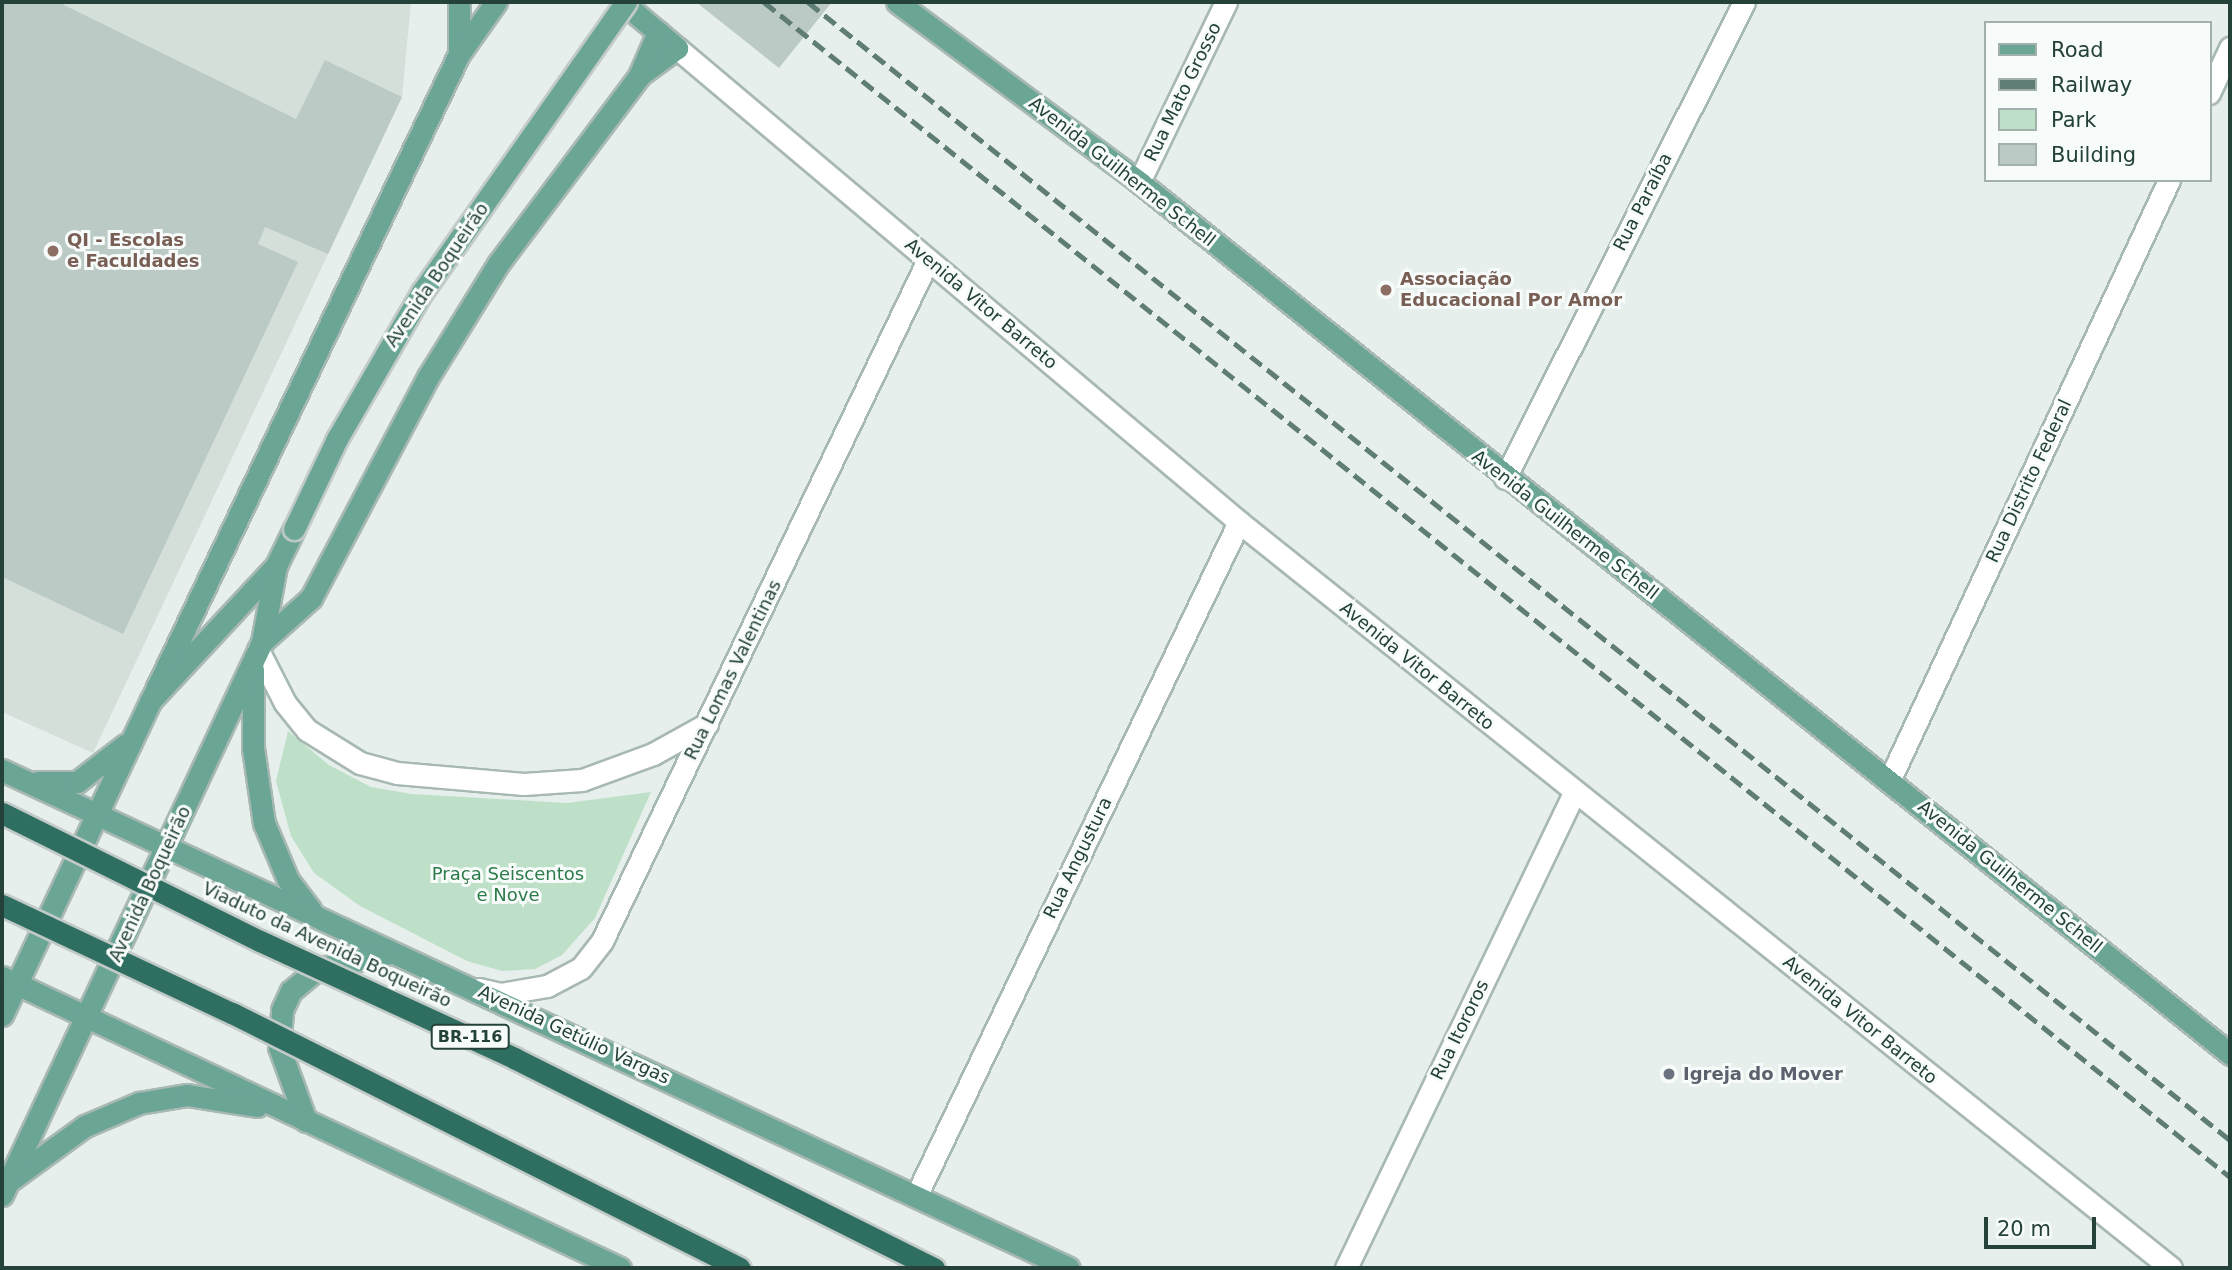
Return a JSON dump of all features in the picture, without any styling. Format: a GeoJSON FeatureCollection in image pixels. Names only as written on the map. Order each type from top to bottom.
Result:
{"type":"FeatureCollection","features":[{"type":"Feature","properties":{"kind":"highway","name":"Viaduto da Avenida Boqueirão"},"geometry":{"type":"LineString","coordinates":[[2,813],[260,940],[514,1058],[934,1268]]}},
{"type":"Feature","properties":{"kind":"highway"},"geometry":{"type":"LineString","coordinates":[[2,905],[232,1013],[740,1268]]}},
{"type":"Feature","properties":{"kind":"main road"},"geometry":{"type":"LineString","coordinates":[[459,2],[459,54]]}},
{"type":"Feature","properties":{"kind":"main road"},"geometry":{"type":"LineString","coordinates":[[152,700],[459,54],[496,2]]}},
{"type":"Feature","properties":{"kind":"main road"},"geometry":{"type":"LineString","coordinates":[[624,2],[677,48],[639,76]]}},
{"type":"Feature","properties":{"kind":"main road","name":"Avenida Boqueirão"},"geometry":{"type":"LineString","coordinates":[[5,1189],[89,1016],[258,651],[276,566],[338,439],[422,292],[624,2]]}},
{"type":"Feature","properties":{"kind":"main road","name":"Avenida Guilherme Schell"},"geometry":{"type":"LineString","coordinates":[[897,2],[1139,182],[1505,478],[2230,1054]]}},
{"type":"Feature","properties":{"kind":"main road"},"geometry":{"type":"LineString","coordinates":[[323,921],[299,899],[264,823],[253,748],[258,651],[311,598],[387,449],[463,320],[547,195],[639,76],[658,32]]}},
{"type":"Feature","properties":{"kind":"main road","name":"Avenida Boqueirão"},"geometry":{"type":"LineString","coordinates":[[2,1015],[9,981],[98,816],[152,700],[276,566]]}},
{"type":"Feature","properties":{"kind":"main road"},"geometry":{"type":"LineString","coordinates":[[11,774],[57,785],[77,782],[116,755],[138,730]]}},
{"type":"Feature","properties":{"kind":"main road","name":"Avenida Getúlio Vargas"},"geometry":{"type":"LineString","coordinates":[[11,774],[390,953],[917,1194],[1069,1268]]}},
{"type":"Feature","properties":{"kind":"main road"},"geometry":{"type":"LineString","coordinates":[[306,1121],[279,1047],[282,1010],[291,992],[317,969],[390,953]]}},
{"type":"Feature","properties":{"kind":"main road"},"geometry":{"type":"LineString","coordinates":[[9,981],[89,1016],[620,1268]]}},
{"type":"Feature","properties":{"kind":"main road"},"geometry":{"type":"LineString","coordinates":[[5,1189],[85,1126],[160,1098],[211,1097],[306,1121]]}},
{"type":"Feature","properties":{"kind":"street","name":"Rua Mato Grosso"},"geometry":{"type":"LineString","coordinates":[[1139,182],[1226,2]]}},
{"type":"Feature","properties":{"kind":"street","name":"Rua Paraíba"},"geometry":{"type":"LineString","coordinates":[[1505,478],[1744,2]]}},
{"type":"Feature","properties":{"kind":"street","name":"Avenida Vitor Barreto"},"geometry":{"type":"LineString","coordinates":[[677,48],[1239,522],[1574,793],[2171,1268]]}},
{"type":"Feature","properties":{"kind":"street"},"geometry":{"type":"LineString","coordinates":[[2211,89],[2230,48]]}},
{"type":"Feature","properties":{"kind":"street","name":"Rua Distrito Federal"},"geometry":{"type":"LineString","coordinates":[[1889,781],[2168,182]]}},
{"type":"Feature","properties":{"kind":"street","name":"Rua Lomas Valentinas"},"geometry":{"type":"LineString","coordinates":[[468,987],[500,994],[527,993],[581,968],[602,941],[928,260]]}},
{"type":"Feature","properties":{"kind":"street","name":"Rua Angustura"},"geometry":{"type":"LineString","coordinates":[[917,1194],[1239,522]]}},
{"type":"Feature","properties":{"kind":"street"},"geometry":{"type":"LineString","coordinates":[[258,651],[271,680],[307,730],[360,763],[397,773],[524,784],[582,780],[653,754],[708,724]]}},
{"type":"Feature","properties":{"kind":"street","name":"Rua Itororos"},"geometry":{"type":"LineString","coordinates":[[1346,1268],[1574,793]]}},
{"type":"Feature","properties":{"kind":"shaded area"},"geometry":{"type":"Polygon","coordinates":[[[2,2],[411,2],[402,97],[93,753],[2,712],[2,2]]]}},
{"type":"Feature","properties":{"kind":"green space","name":"Praça Seiscentos e Nove"},"geometry":{"type":"Polygon","coordinates":[[[288,731],[329,765],[371,787],[412,794],[567,803],[651,792],[595,918],[562,955],[535,969],[502,971],[467,961],[360,906],[314,873],[291,836],[276,781],[288,731]]]}},
{"type":"Feature","properties":{"kind":"building"},"geometry":{"type":"Polygon","coordinates":[[[2,2],[58,2],[296,119],[325,60],[402,97],[328,254],[265,227],[258,244],[298,262],[123,634],[2,577],[2,2]]]}},
{"type":"Feature","properties":{"kind":"building"},"geometry":{"type":"Polygon","coordinates":[[[696,2],[832,2],[779,68],[696,2]]]}},
{"type":"Feature","properties":{"kind":"railway"},"geometry":{"type":"LineString","coordinates":[[764,2],[2230,1177]]}},
{"type":"Feature","properties":{"kind":"railway"},"geometry":{"type":"LineString","coordinates":[[808,2],[2230,1140]]}},
{"type":"Feature","properties":{"kind":"place","name":"QI - Escolas e Faculdades"},"geometry":{"type":"Point","coordinates":[53,251]}},
{"type":"Feature","properties":{"kind":"place","name":"Associação Educacional Por Amor"},"geometry":{"type":"Point","coordinates":[1386,290]}},
{"type":"Feature","properties":{"kind":"place","name":"Igreja do Mover"},"geometry":{"type":"Point","coordinates":[1669,1074]}}]}
